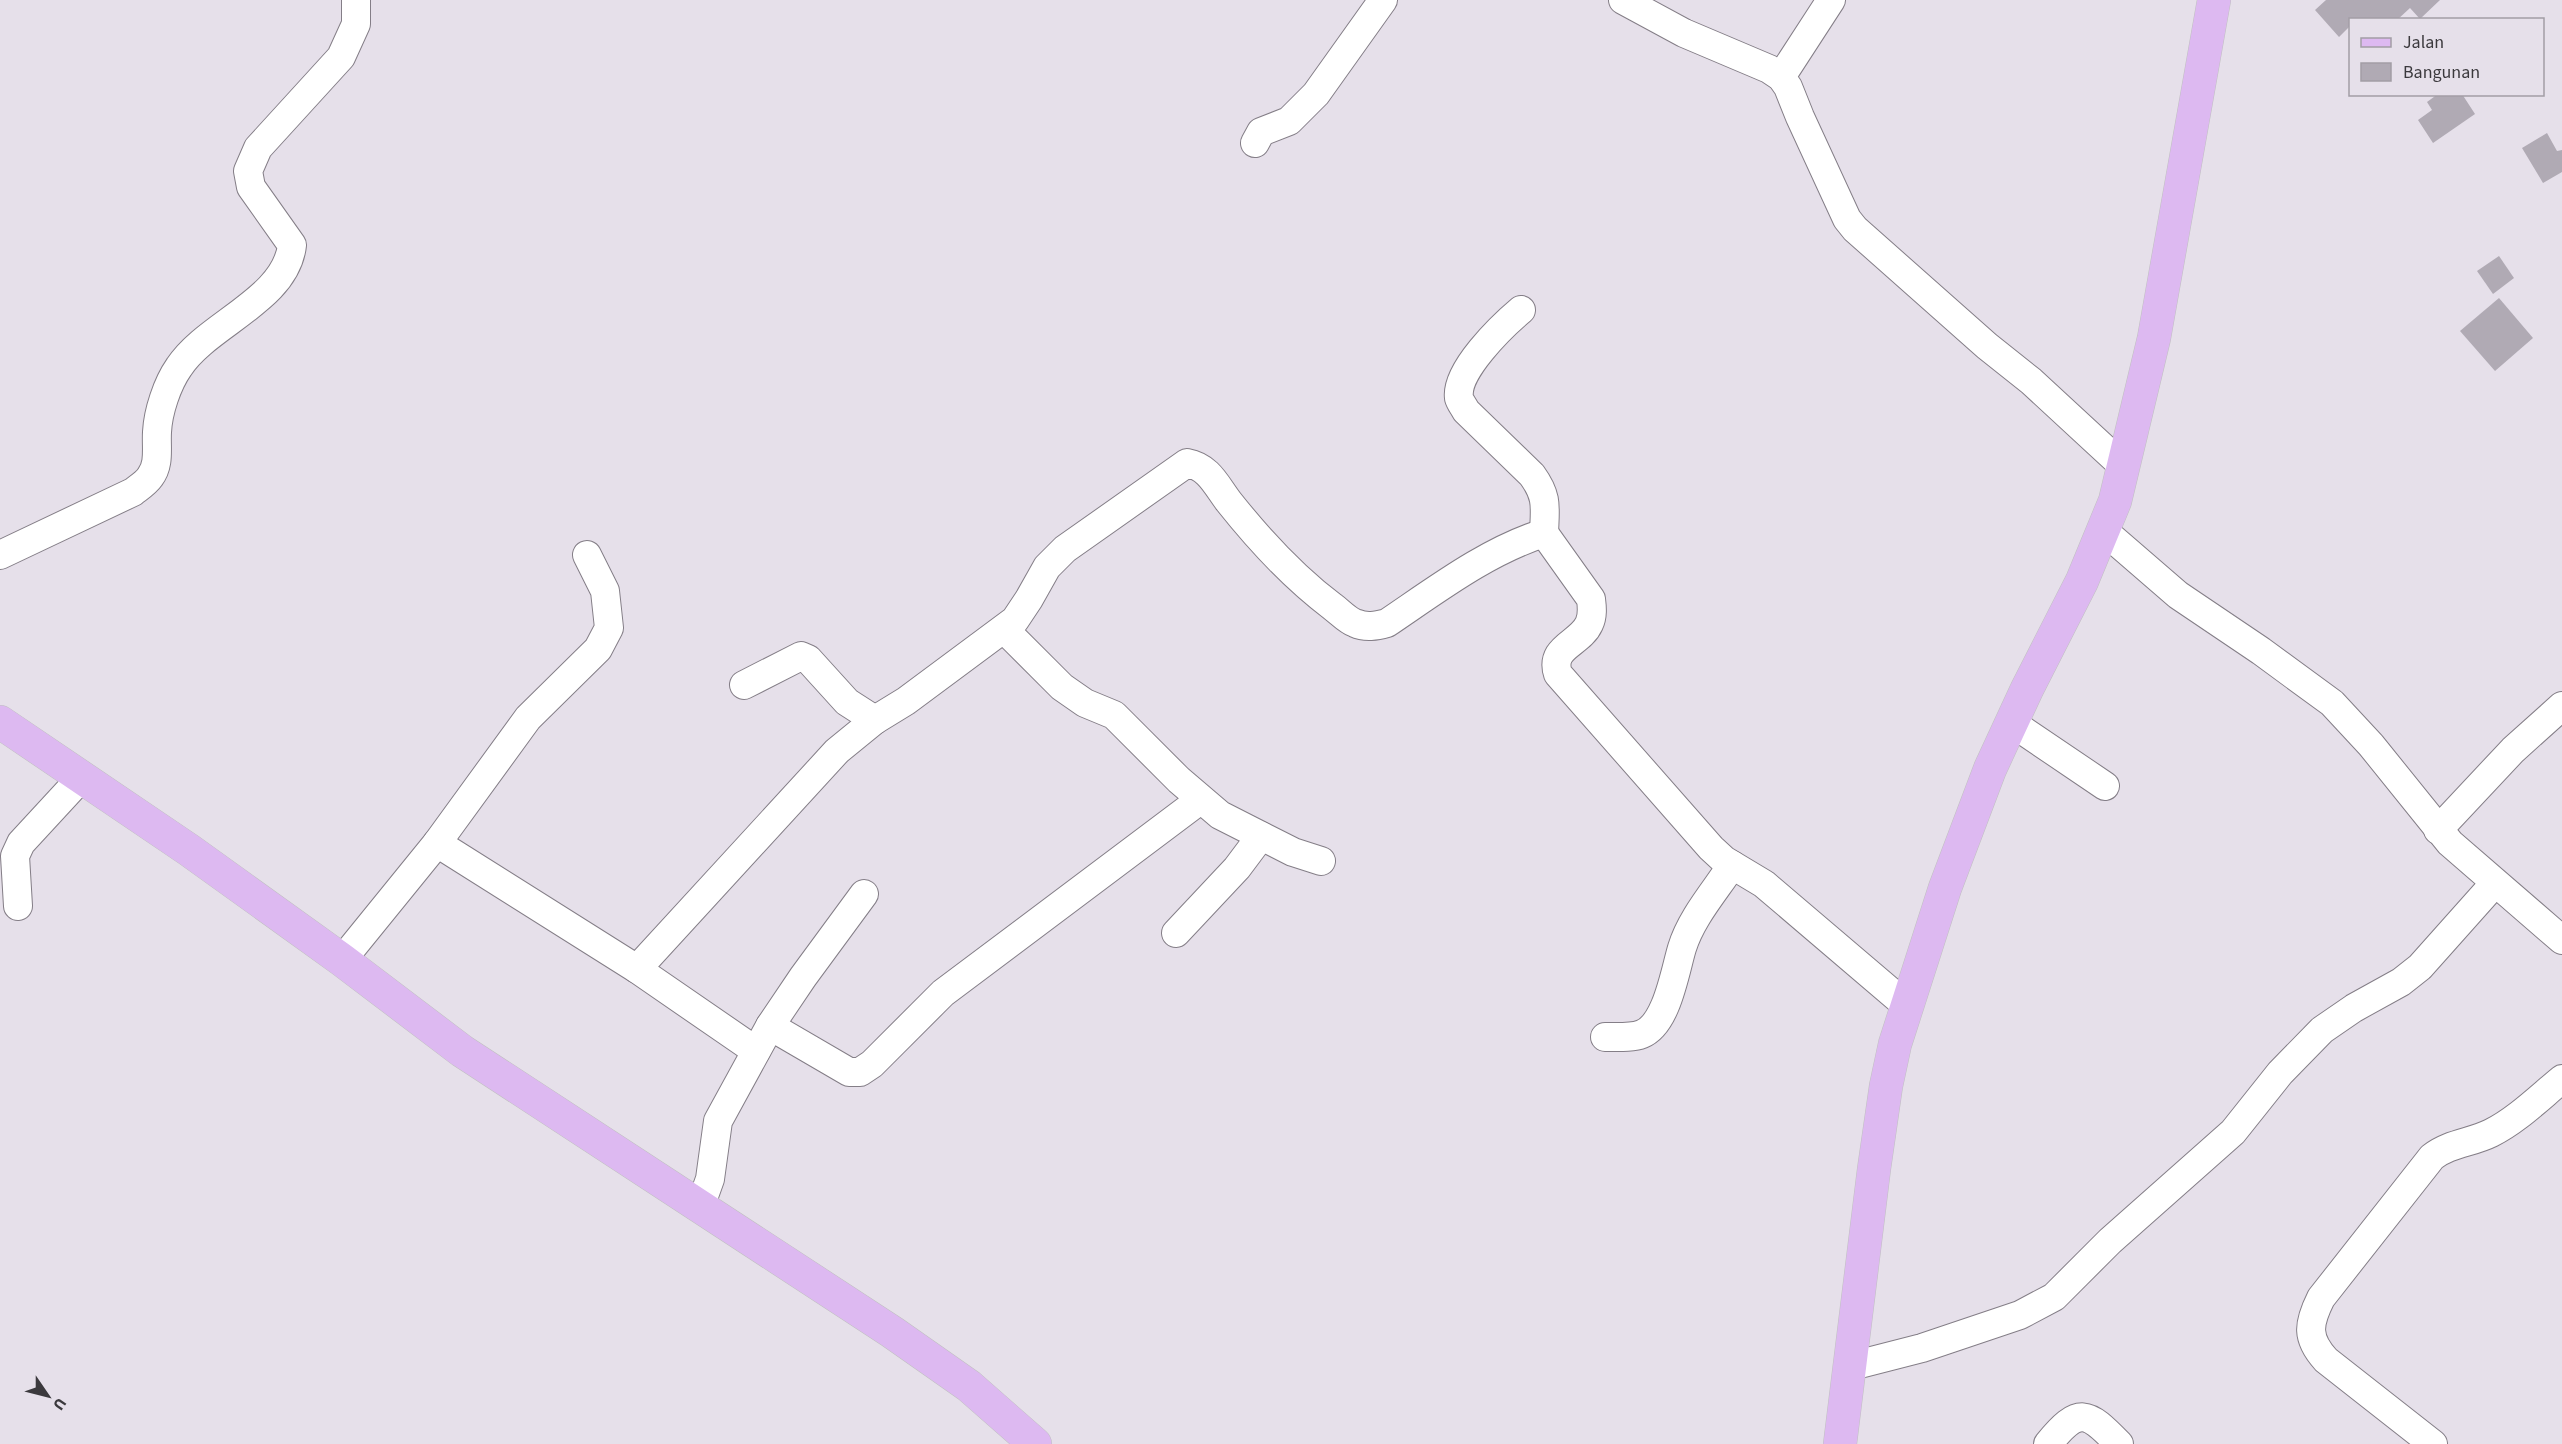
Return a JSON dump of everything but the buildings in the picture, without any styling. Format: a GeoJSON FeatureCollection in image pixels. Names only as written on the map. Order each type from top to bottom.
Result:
{"type":"FeatureCollection","features":[{"type":"Feature","properties":{"kind":"main road"},"geometry":{"type":"LineString","coordinates":[[1840,1444],[1884,1096],[1906,1005],[1990,769],[2104,531],[2115,501],[2154,338],[2214,0]]}},
{"type":"Feature","properties":{"kind":"main road"},"geometry":{"type":"LineString","coordinates":[[0,722],[189,850],[342,960],[462,1051],[892,1332],[969,1386],[1035,1444]]}},
{"type":"Feature","properties":{"kind":"street"},"geometry":{"type":"LineString","coordinates":[[0,555],[133,492],[150,478],[157,463],[157,430],[167,390],[178,368],[195,346],[254,302],[290,261],[292,245],[251,187],[248,171],[258,148],[341,57],[356,24],[356,0]]}},
{"type":"Feature","properties":{"kind":"street"},"geometry":{"type":"LineString","coordinates":[[1255,143],[1261,132],[1289,121],[1316,94],[1383,0]]}},
{"type":"Feature","properties":{"kind":"street"},"geometry":{"type":"LineString","coordinates":[[1623,0],[1684,33],[1769,69],[1781,77],[1788,87],[1847,219],[1855,229],[1987,346],[2031,381],[2123,466]]}},
{"type":"Feature","properties":{"kind":"street"},"geometry":{"type":"LineString","coordinates":[[1781,77],[1831,0]]}},
{"type":"Feature","properties":{"kind":"street"},"geometry":{"type":"LineString","coordinates":[[1521,310],[1492,335],[1460,384],[1459,399],[1466,411],[1532,475],[1541,487],[1545,497],[1544,533],[1591,599],[1592,613],[1589,625],[1558,656],[1555,664],[1558,674],[1718,854],[1764,884],[1906,1005]]}},
{"type":"Feature","properties":{"kind":"street"},"geometry":{"type":"LineString","coordinates":[[637,969],[837,751],[875,720],[906,701],[1015,620],[1047,567],[1065,549],[1187,463],[1200,465],[1212,477],[1228,500],[1267,546],[1303,584],[1355,623],[1373,627],[1387,623],[1476,566],[1527,538],[1544,533]]}},
{"type":"Feature","properties":{"kind":"street"},"geometry":{"type":"LineString","coordinates":[[2104,531],[2178,595],[2261,651],[2332,703],[2371,745],[2438,830],[2494,884],[2562,940]]}},
{"type":"Feature","properties":{"kind":"street"},"geometry":{"type":"LineString","coordinates":[[342,960],[437,843],[528,718],[598,649],[609,628],[605,591],[587,555]]}},
{"type":"Feature","properties":{"kind":"street"},"geometry":{"type":"LineString","coordinates":[[1004,629],[1062,687],[1085,703],[1114,715],[1200,800],[1220,815],[1293,852],[1321,861]]}},
{"type":"Feature","properties":{"kind":"street"},"geometry":{"type":"LineString","coordinates":[[744,685],[801,656],[808,659],[847,702],[875,720]]}},
{"type":"Feature","properties":{"kind":"street"},"geometry":{"type":"LineString","coordinates":[[2438,830],[2513,750],[2562,706]]}},
{"type":"Feature","properties":{"kind":"street"},"geometry":{"type":"LineString","coordinates":[[2012,723],[2105,786]]}},
{"type":"Feature","properties":{"kind":"street"},"geometry":{"type":"LineString","coordinates":[[18,906],[15,856],[21,843],[81,778]]}},
{"type":"Feature","properties":{"kind":"street"},"geometry":{"type":"LineString","coordinates":[[770,1026],[849,1072],[860,1072],[872,1064],[943,993],[1200,800]]}},
{"type":"Feature","properties":{"kind":"street"},"geometry":{"type":"LineString","coordinates":[[1176,933],[1237,868],[1261,836]]}},
{"type":"Feature","properties":{"kind":"street"},"geometry":{"type":"LineString","coordinates":[[437,843],[637,969],[756,1051]]}},
{"type":"Feature","properties":{"kind":"street"},"geometry":{"type":"LineString","coordinates":[[1605,1037],[1643,1034],[1654,1023],[1667,1002],[1683,946],[1695,922],[1732,865]]}},
{"type":"Feature","properties":{"kind":"street"},"geometry":{"type":"LineString","coordinates":[[1848,1367],[1922,1348],[2020,1315],[2054,1297],[2110,1241],[2233,1132],[2280,1073],[2315,1037],[2354,1008],[2401,982],[2420,967],[2494,884]]}},
{"type":"Feature","properties":{"kind":"street"},"geometry":{"type":"LineString","coordinates":[[700,1207],[710,1179],[718,1121],[770,1026],[864,894]]}},
{"type":"Feature","properties":{"kind":"street"},"geometry":{"type":"LineString","coordinates":[[2433,1444],[2326,1360],[2316,1348],[2311,1336],[2310,1323],[2321,1298],[2432,1157],[2454,1143],[2480,1138],[2494,1131],[2562,1079]]}},
{"type":"Feature","properties":{"kind":"street"},"geometry":{"type":"LineString","coordinates":[[2048,1444],[2063,1425],[2075,1418],[2087,1418],[2100,1425],[2119,1444]]}}]}
